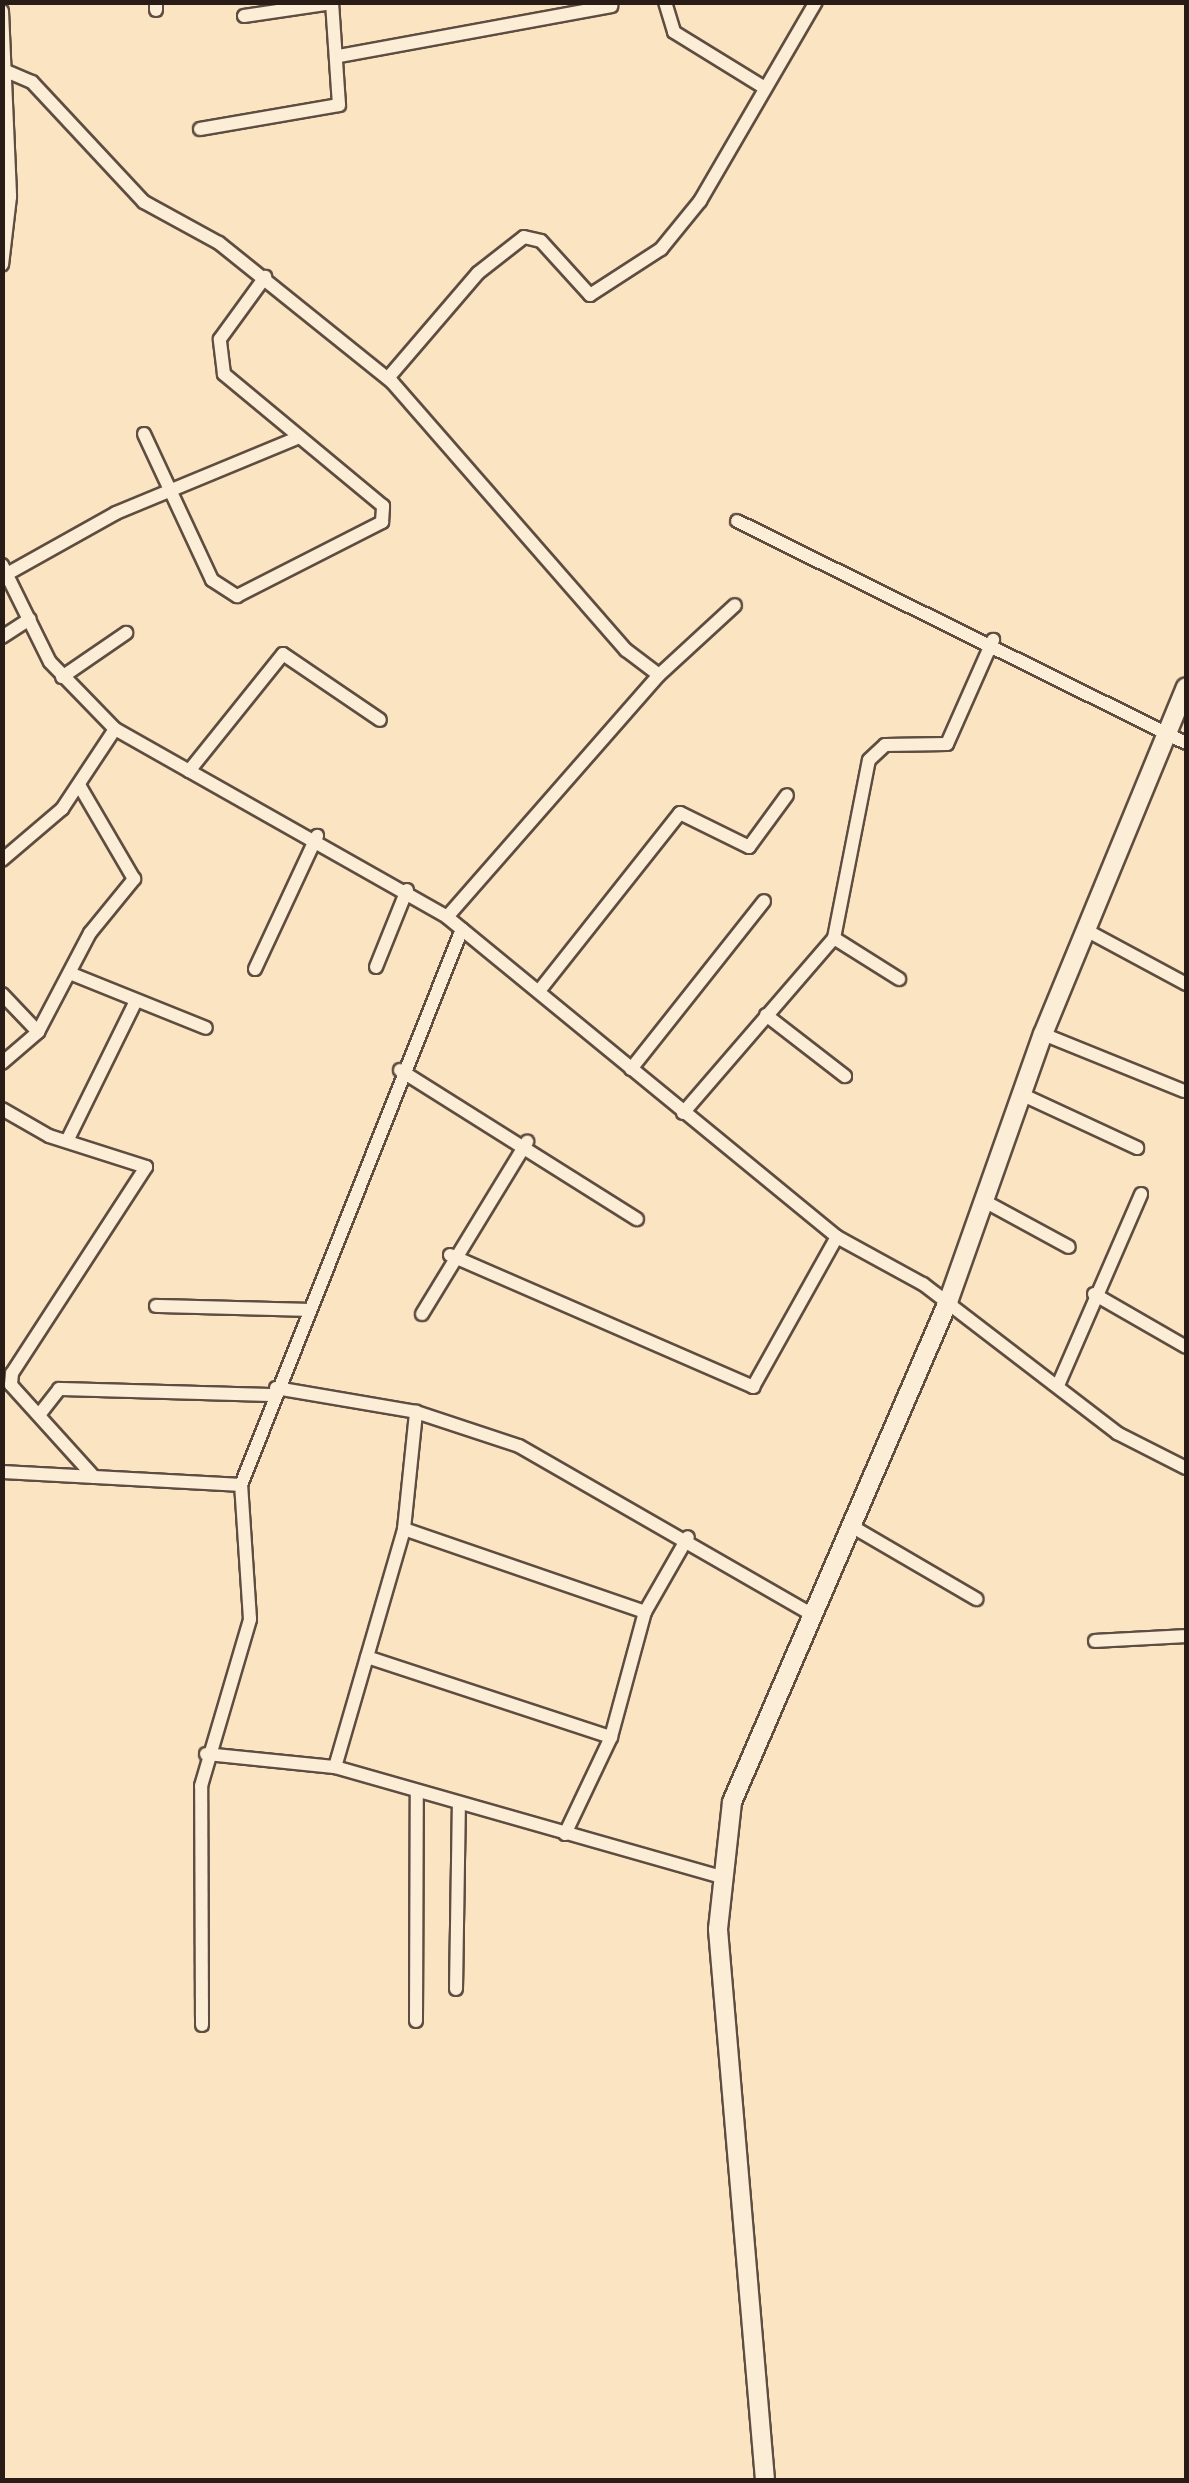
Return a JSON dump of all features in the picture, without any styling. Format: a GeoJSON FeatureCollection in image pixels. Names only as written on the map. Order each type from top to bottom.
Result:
{"type":"FeatureCollection","features":[{"type":"Feature","properties":{"kind":"street"},"geometry":{"type":"LineString","coordinates":[[665,2],[674,32],[765,88]]}},
{"type":"Feature","properties":{"kind":"street"},"geometry":{"type":"LineString","coordinates":[[388,378],[478,273],[524,236],[541,241],[590,295],[661,249],[816,2]]}},
{"type":"Feature","properties":{"kind":"street"},"geometry":{"type":"LineString","coordinates":[[200,128],[339,104],[339,56],[332,3],[244,16]]}},
{"type":"Feature","properties":{"kind":"street"},"geometry":{"type":"LineString","coordinates":[[339,56],[610,6]]}},
{"type":"Feature","properties":{"kind":"street"},"geometry":{"type":"LineString","coordinates":[[2,11],[6,70],[2,266]]}},
{"type":"Feature","properties":{"kind":"street"},"geometry":{"type":"LineString","coordinates":[[6,70],[32,82],[144,202],[265,277],[388,378],[626,650],[659,675]]}},
{"type":"Feature","properties":{"kind":"street"},"geometry":{"type":"LineString","coordinates":[[144,434],[212,580],[236,596],[347,547],[385,513],[295,439],[220,362],[220,339],[265,277]]}},
{"type":"Feature","properties":{"kind":"street"},"geometry":{"type":"LineString","coordinates":[[295,439],[5,569],[62,677],[115,729],[189,772],[317,836],[447,917],[837,1238],[948,1302],[1060,1383],[1118,1433],[1186,1468]]}},
{"type":"Feature","properties":{"kind":"street"},"geometry":{"type":"LineString","coordinates":[[737,522],[993,640],[1178,739]]}},
{"type":"Feature","properties":{"kind":"street"},"geometry":{"type":"LineString","coordinates":[[447,917],[659,675],[736,605]]}},
{"type":"Feature","properties":{"kind":"street"},"geometry":{"type":"LineString","coordinates":[[2,636],[30,619]]}},
{"type":"Feature","properties":{"kind":"street"},"geometry":{"type":"LineString","coordinates":[[62,677],[126,633]]}},
{"type":"Feature","properties":{"kind":"street"},"geometry":{"type":"LineString","coordinates":[[683,1114],[834,938],[869,760],[886,745],[947,744],[993,640]]}},
{"type":"Feature","properties":{"kind":"street"},"geometry":{"type":"LineString","coordinates":[[189,772],[283,654],[380,720]]}},
{"type":"Feature","properties":{"kind":"street"},"geometry":{"type":"LineString","coordinates":[[765,2480],[720,1876],[732,1802],[948,1302],[1084,929],[1178,739],[1186,687]]}},
{"type":"Feature","properties":{"kind":"street"},"geometry":{"type":"LineString","coordinates":[[2,860],[42,833],[80,785],[115,729]]}},
{"type":"Feature","properties":{"kind":"street"},"geometry":{"type":"LineString","coordinates":[[2,1063],[38,1032],[136,869],[80,785]]}},
{"type":"Feature","properties":{"kind":"street"},"geometry":{"type":"LineString","coordinates":[[539,991],[680,814],[750,847],[788,795]]}},
{"type":"Feature","properties":{"kind":"street"},"geometry":{"type":"LineString","coordinates":[[255,970],[317,836]]}},
{"type":"Feature","properties":{"kind":"street"},"geometry":{"type":"LineString","coordinates":[[376,968],[407,890]]}},
{"type":"Feature","properties":{"kind":"street"},"geometry":{"type":"LineString","coordinates":[[632,1069],[764,901]]}},
{"type":"Feature","properties":{"kind":"street"},"geometry":{"type":"LineString","coordinates":[[202,2025],[206,1754],[247,1648],[241,1486],[400,1070],[462,929]]}},
{"type":"Feature","properties":{"kind":"street"},"geometry":{"type":"LineString","coordinates":[[1084,929],[1186,984]]}},
{"type":"Feature","properties":{"kind":"street"},"geometry":{"type":"LineString","coordinates":[[834,938],[899,979]]}},
{"type":"Feature","properties":{"kind":"street"},"geometry":{"type":"LineString","coordinates":[[72,974],[135,1003],[206,1028]]}},
{"type":"Feature","properties":{"kind":"street"},"geometry":{"type":"LineString","coordinates":[[2,994],[38,1032]]}},
{"type":"Feature","properties":{"kind":"street"},"geometry":{"type":"LineString","coordinates":[[67,1141],[135,1003]]}},
{"type":"Feature","properties":{"kind":"street"},"geometry":{"type":"LineString","coordinates":[[766,1015],[845,1076]]}},
{"type":"Feature","properties":{"kind":"street"},"geometry":{"type":"LineString","coordinates":[[1043,1034],[1184,1091]]}},
{"type":"Feature","properties":{"kind":"street"},"geometry":{"type":"LineString","coordinates":[[400,1070],[527,1142],[637,1220]]}},
{"type":"Feature","properties":{"kind":"street"},"geometry":{"type":"LineString","coordinates":[[1023,1095],[1137,1148]]}},
{"type":"Feature","properties":{"kind":"street"},"geometry":{"type":"LineString","coordinates":[[2,1109],[67,1141],[142,1163],[146,1177],[12,1373],[10,1385],[94,1477]]}},
{"type":"Feature","properties":{"kind":"street"},"geometry":{"type":"LineString","coordinates":[[422,1314],[450,1255],[527,1142]]}},
{"type":"Feature","properties":{"kind":"street"},"geometry":{"type":"LineString","coordinates":[[1060,1383],[1094,1294],[1141,1194]]}},
{"type":"Feature","properties":{"kind":"street"},"geometry":{"type":"LineString","coordinates":[[986,1202],[1069,1246]]}},
{"type":"Feature","properties":{"kind":"street"},"geometry":{"type":"LineString","coordinates":[[450,1255],[649,1335],[744,1387],[765,1378],[837,1238]]}},
{"type":"Feature","properties":{"kind":"street"},"geometry":{"type":"LineString","coordinates":[[1094,1294],[1186,1347]]}},
{"type":"Feature","properties":{"kind":"street"},"geometry":{"type":"LineString","coordinates":[[156,1306],[306,1310]]}},
{"type":"Feature","properties":{"kind":"street"},"geometry":{"type":"LineString","coordinates":[[39,1414],[59,1388],[275,1391],[416,1412],[519,1446],[688,1536],[813,1615]]}},
{"type":"Feature","properties":{"kind":"street"},"geometry":{"type":"LineString","coordinates":[[335,1767],[404,1529],[416,1412]]}},
{"type":"Feature","properties":{"kind":"street"},"geometry":{"type":"LineString","coordinates":[[2,1472],[241,1486]]}},
{"type":"Feature","properties":{"kind":"street"},"geometry":{"type":"LineString","coordinates":[[853,1527],[976,1599]]}},
{"type":"Feature","properties":{"kind":"street"},"geometry":{"type":"LineString","coordinates":[[404,1529],[644,1612]]}},
{"type":"Feature","properties":{"kind":"street"},"geometry":{"type":"LineString","coordinates":[[565,1834],[610,1737],[644,1612],[688,1536]]}},
{"type":"Feature","properties":{"kind":"street"},"geometry":{"type":"LineString","coordinates":[[1095,1641],[1186,1636]]}},
{"type":"Feature","properties":{"kind":"street"},"geometry":{"type":"LineString","coordinates":[[368,1657],[610,1737]]}},
{"type":"Feature","properties":{"kind":"street"},"geometry":{"type":"LineString","coordinates":[[206,1754],[335,1767],[720,1876]]}},
{"type":"Feature","properties":{"kind":"street"},"geometry":{"type":"LineString","coordinates":[[416,2022],[418,1791]]}},
{"type":"Feature","properties":{"kind":"street"},"geometry":{"type":"LineString","coordinates":[[456,1989],[459,1803]]}}]}
